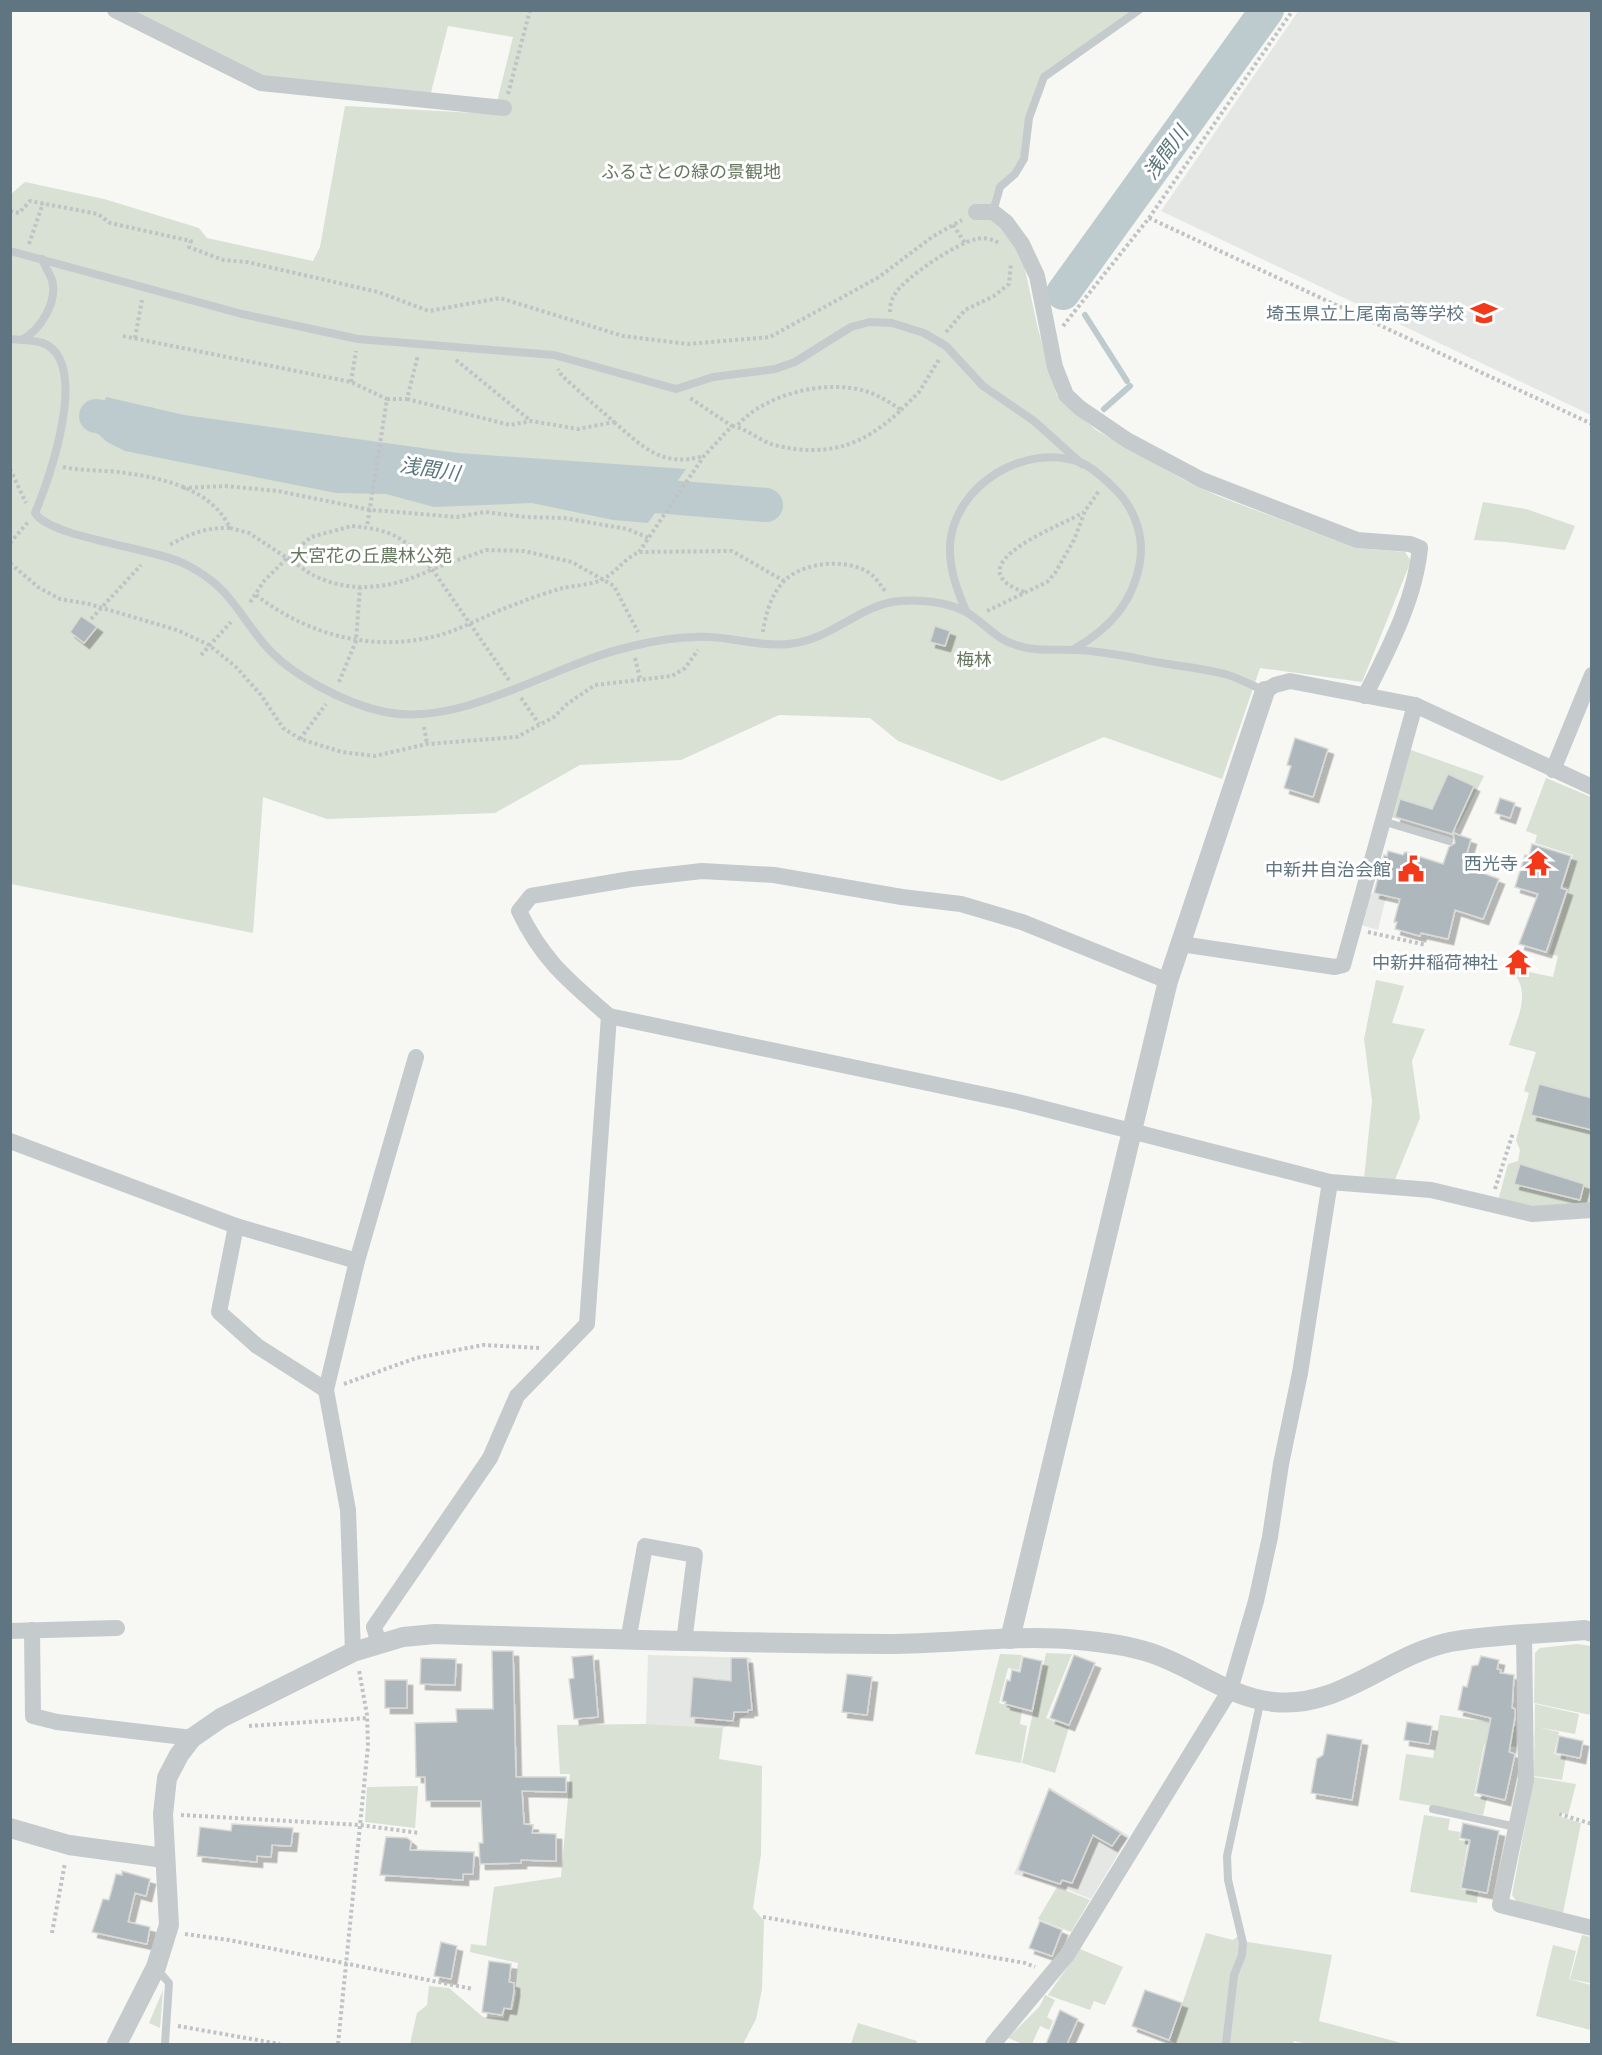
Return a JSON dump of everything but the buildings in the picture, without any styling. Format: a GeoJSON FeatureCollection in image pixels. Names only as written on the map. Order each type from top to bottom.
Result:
{"type":"FeatureCollection","features":[{"type":"Feature","properties":{"kind":"street"},"geometry":{"type":"LineString","coordinates":[[115,10],[261,83],[504,108]]}},
{"type":"Feature","properties":{"kind":"street"},"geometry":{"type":"LineString","coordinates":[[976,212],[993,212],[1006,222],[1022,244],[1037,276],[1055,367],[1066,395],[1095,420],[1202,480],[1357,540],[1410,544],[1420,548],[1418,563],[1394,638],[1365,696]]}},
{"type":"Feature","properties":{"kind":"street"},"geometry":{"type":"LineString","coordinates":[[1553,770],[1592,675]]}},
{"type":"Feature","properties":{"kind":"street"},"geometry":{"type":"LineString","coordinates":[[1010,1639],[1168,981],[1265,691],[1275,685],[1290,681],[1415,705],[1592,787]]}},
{"type":"Feature","properties":{"kind":"street"},"geometry":{"type":"LineString","coordinates":[[1181,944],[1335,967],[1343,965],[1415,705]]}},
{"type":"Feature","properties":{"kind":"street"},"geometry":{"type":"LineString","coordinates":[[1168,981],[1022,922],[961,904],[902,897],[774,875],[702,871],[631,879],[531,897],[519,911],[528,931],[556,970],[609,1016],[1006,1099],[1330,1182],[1431,1190],[1532,1214],[1592,1210]]}},
{"type":"Feature","properties":{"kind":"street"},"geometry":{"type":"LineString","coordinates":[[379,1644],[374,1627],[490,1458],[517,1396],[587,1324],[609,1016]]}},
{"type":"Feature","properties":{"kind":"street"},"geometry":{"type":"LineString","coordinates":[[353,1652],[348,1510],[326,1390],[357,1261],[416,1057]]}},
{"type":"Feature","properties":{"kind":"street"},"geometry":{"type":"LineString","coordinates":[[10,1141],[236,1227],[357,1261]]}},
{"type":"Feature","properties":{"kind":"street"},"geometry":{"type":"LineString","coordinates":[[993,2044],[1067,1955],[1230,1690],[1256,1601],[1270,1537],[1281,1464],[1300,1373],[1330,1182]]}},
{"type":"Feature","properties":{"kind":"street"},"geometry":{"type":"LineString","coordinates":[[236,1227],[219,1312],[257,1347],[326,1390]]}},
{"type":"Feature","properties":{"kind":"street"},"geometry":{"type":"LineString","coordinates":[[628,1641],[645,1546],[695,1555],[684,1642]]}},
{"type":"Feature","properties":{"kind":"street"},"geometry":{"type":"LineString","coordinates":[[117,2044],[156,1967],[167,1931],[168,1888],[164,1858],[163,1814],[167,1778],[179,1755],[192,1738],[231,1713],[353,1652],[403,1637],[435,1634],[628,1641],[908,1644],[1010,1639],[1076,1640],[1149,1652],[1230,1690],[1273,1702],[1324,1697],[1347,1689],[1406,1657],[1450,1642],[1590,1627]]}},
{"type":"Feature","properties":{"kind":"street"},"geometry":{"type":"LineString","coordinates":[[10,1631],[117,1628]]}},
{"type":"Feature","properties":{"kind":"street"},"geometry":{"type":"LineString","coordinates":[[32,1630],[33,1716],[57,1722],[192,1738]]}},
{"type":"Feature","properties":{"kind":"street"},"geometry":{"type":"LineString","coordinates":[[1524,1635],[1526,1780],[1500,1905],[1592,1928]]}},
{"type":"Feature","properties":{"kind":"street"},"geometry":{"type":"LineString","coordinates":[[10,1828],[69,1845],[164,1858]]}},
{"type":"Feature","properties":{"kind":"lane"},"geometry":{"type":"LineString","coordinates":[[993,212],[1000,187],[1015,174],[1024,159],[1029,118],[1044,77],[1140,10]]}},
{"type":"Feature","properties":{"kind":"lane"},"geometry":{"type":"LineString","coordinates":[[10,251],[242,314],[358,339],[554,355],[676,389],[713,377],[775,369],[795,362],[851,327],[870,322],[889,323],[912,329],[943,345],[983,386],[1034,421],[1082,464],[1107,481],[1125,500],[1135,516],[1141,556],[1137,580],[1119,614],[1106,629],[1074,650]]}},
{"type":"Feature","properties":{"kind":"lane"},"geometry":{"type":"LineString","coordinates":[[21,340],[32,334],[41,324],[50,304],[53,283],[42,259]]}},
{"type":"Feature","properties":{"kind":"lane"},"geometry":{"type":"LineString","coordinates":[[10,339],[44,344],[58,357],[67,381],[53,464],[35,513],[49,525],[63,530],[172,557],[222,587],[266,646],[306,679],[334,693],[384,712],[422,714],[478,703],[589,657],[642,644],[705,636],[787,645],[816,638],[864,612],[899,601],[942,604],[966,611],[1002,640],[1018,646],[1056,651],[1074,650],[1229,675],[1265,691]]}},
{"type":"Feature","properties":{"kind":"lane"},"geometry":{"type":"LineString","coordinates":[[966,611],[954,579],[950,545],[954,525],[967,499],[989,477],[1017,463],[1034,459],[1060,459],[1082,464]]}},
{"type":"Feature","properties":{"kind":"lane"},"geometry":{"type":"LineString","coordinates":[[1382,821],[1449,841]]}},
{"type":"Feature","properties":{"kind":"lane"},"geometry":{"type":"LineString","coordinates":[[1226,2044],[1234,1975],[1242,1954],[1243,1943],[1228,1880],[1227,1856],[1262,1699]]}},
{"type":"Feature","properties":{"kind":"lane"},"geometry":{"type":"LineString","coordinates":[[1433,1809],[1516,1827]]}},
{"type":"Feature","properties":{"kind":"lane"},"geometry":{"type":"LineString","coordinates":[[156,1967],[169,1983],[165,2044]]}},
{"type":"Feature","properties":{"kind":"path"},"geometry":{"type":"LineString","coordinates":[[504,108],[530,10]]}},
{"type":"Feature","properties":{"kind":"path"},"geometry":{"type":"LineString","coordinates":[[1050,343],[1149,218],[1293,10]]}},
{"type":"Feature","properties":{"kind":"path"},"geometry":{"type":"LineString","coordinates":[[10,211],[19,213],[30,201],[98,214],[110,223],[191,241],[189,247],[223,260],[247,262],[378,292],[429,311],[500,298],[623,336],[688,344],[770,337],[879,277],[932,237],[976,212]]}},
{"type":"Feature","properties":{"kind":"path"},"geometry":{"type":"LineString","coordinates":[[26,254],[43,203]]}},
{"type":"Feature","properties":{"kind":"path"},"geometry":{"type":"LineString","coordinates":[[1149,218],[1592,424]]}},
{"type":"Feature","properties":{"kind":"path"},"geometry":{"type":"LineString","coordinates":[[953,225],[965,243]]}},
{"type":"Feature","properties":{"kind":"path"},"geometry":{"type":"LineString","coordinates":[[889,323],[890,305],[901,286],[965,243],[979,238],[990,239],[1006,249]]}},
{"type":"Feature","properties":{"kind":"path"},"geometry":{"type":"LineString","coordinates":[[676,389],[734,427],[774,445],[821,450],[866,438],[919,392],[943,345],[965,310],[994,296],[1009,284],[1010,257]]}},
{"type":"Feature","properties":{"kind":"path"},"geometry":{"type":"LineString","coordinates":[[135,338],[145,288]]}},
{"type":"Feature","properties":{"kind":"path"},"geometry":{"type":"LineString","coordinates":[[123,336],[351,382],[387,399],[407,399],[510,425],[531,421],[578,429],[614,422]]}},
{"type":"Feature","properties":{"kind":"path"},"geometry":{"type":"LineString","coordinates":[[351,382],[358,339]]}},
{"type":"Feature","properties":{"kind":"path"},"geometry":{"type":"LineString","coordinates":[[407,399],[421,345]]}},
{"type":"Feature","properties":{"kind":"path"},"geometry":{"type":"LineString","coordinates":[[447,347],[458,362],[531,421]]}},
{"type":"Feature","properties":{"kind":"path"},"geometry":{"type":"LineString","coordinates":[[554,355],[555,365],[562,376],[640,445],[660,456],[681,461],[703,457]]}},
{"type":"Feature","properties":{"kind":"path"},"geometry":{"type":"LineString","coordinates":[[639,552],[703,457],[750,413],[786,393],[831,387],[866,391],[901,410]]}},
{"type":"Feature","properties":{"kind":"path"},"geometry":{"type":"LineString","coordinates":[[366,527],[383,437],[387,399]]}},
{"type":"Feature","properties":{"kind":"path"},"geometry":{"type":"LineString","coordinates":[[53,464],[80,471],[117,472],[183,488],[211,501],[226,519]]}},
{"type":"Feature","properties":{"kind":"path"},"geometry":{"type":"LineString","coordinates":[[10,469],[20,494],[35,513],[10,543]]}},
{"type":"Feature","properties":{"kind":"path"},"geometry":{"type":"LineString","coordinates":[[976,619],[1047,582],[1055,573],[1074,540],[1085,511],[1107,481]]}},
{"type":"Feature","properties":{"kind":"path"},"geometry":{"type":"LineString","coordinates":[[183,488],[225,486],[278,491],[371,510],[457,517],[485,512],[525,518],[564,518],[627,529],[649,538]]}},
{"type":"Feature","properties":{"kind":"path"},"geometry":{"type":"LineString","coordinates":[[1025,592],[1007,584],[1003,579],[1002,565],[1006,558],[1037,534],[1085,511]]}},
{"type":"Feature","properties":{"kind":"path"},"geometry":{"type":"LineString","coordinates":[[201,655],[256,595],[274,570],[311,537],[322,532],[352,526],[382,530],[402,538],[432,569],[472,623],[539,724]]}},
{"type":"Feature","properties":{"kind":"path"},"geometry":{"type":"LineString","coordinates":[[230,528],[249,533],[319,578],[360,587],[402,582],[486,550],[507,550],[572,562],[614,586],[621,596],[642,644]]}},
{"type":"Feature","properties":{"kind":"path"},"geometry":{"type":"LineString","coordinates":[[256,595],[282,614],[311,628],[356,641],[387,642],[439,635],[516,603],[553,591],[604,579],[627,558],[639,552],[732,551],[783,581]]}},
{"type":"Feature","properties":{"kind":"path"},"geometry":{"type":"LineString","coordinates":[[10,563],[38,587],[60,599],[89,604],[177,630],[209,645],[250,681],[283,728],[300,740],[342,752],[375,756],[427,744],[517,737],[555,717],[567,704],[595,686],[639,678],[656,680],[672,676],[685,669],[705,636]]}},
{"type":"Feature","properties":{"kind":"path"},"geometry":{"type":"LineString","coordinates":[[762,642],[765,620],[783,581],[804,569],[848,564],[869,572],[885,592],[899,601]]}},
{"type":"Feature","properties":{"kind":"path"},"geometry":{"type":"LineString","coordinates":[[300,740],[334,693],[356,641],[360,587]]}},
{"type":"Feature","properties":{"kind":"path"},"geometry":{"type":"LineString","coordinates":[[632,646],[639,678]]}},
{"type":"Feature","properties":{"kind":"path"},"geometry":{"type":"LineString","coordinates":[[422,714],[427,744]]}},
{"type":"Feature","properties":{"kind":"path"},"geometry":{"type":"LineString","coordinates":[[1353,929],[1426,945]]}},
{"type":"Feature","properties":{"kind":"path"},"geometry":{"type":"LineString","coordinates":[[1490,1204],[1513,1133]]}},
{"type":"Feature","properties":{"kind":"path"},"geometry":{"type":"LineString","coordinates":[[326,1390],[416,1358],[483,1345],[564,1349]]}},
{"type":"Feature","properties":{"kind":"path"},"geometry":{"type":"LineString","coordinates":[[338,2044],[368,1746],[368,1718],[362,1680],[353,1652]]}},
{"type":"Feature","properties":{"kind":"path"},"geometry":{"type":"LineString","coordinates":[[231,1713],[240,1722],[251,1726],[368,1718]]}},
{"type":"Feature","properties":{"kind":"path"},"geometry":{"type":"LineString","coordinates":[[163,1814],[360,1825],[419,1833]]}},
{"type":"Feature","properties":{"kind":"path"},"geometry":{"type":"LineString","coordinates":[[1559,1814],[1592,1824]]}},
{"type":"Feature","properties":{"kind":"path"},"geometry":{"type":"LineString","coordinates":[[52,1933],[69,1845]]}},
{"type":"Feature","properties":{"kind":"path"},"geometry":{"type":"LineString","coordinates":[[763,1917],[1025,1963],[1052,1975]]}},
{"type":"Feature","properties":{"kind":"path"},"geometry":{"type":"LineString","coordinates":[[167,1931],[229,1940],[472,1989]]}},
{"type":"Feature","properties":{"kind":"path"},"geometry":{"type":"LineString","coordinates":[[166,2024],[280,2044]]}},
{"type":"Feature","properties":{"kind":"shaded area","name":"埼玉県立上尾南高等学校"},"geometry":{"type":"Polygon","coordinates":[[[1299,10],[1591,11],[1591,415],[1161,211],[1299,10]]]}},
{"type":"Feature","properties":{"kind":"shaded area"},"geometry":{"type":"Polygon","coordinates":[[[1369,893],[1386,897],[1378,930],[1361,925],[1369,893]]]}},
{"type":"Feature","properties":{"kind":"shaded area"},"geometry":{"type":"Polygon","coordinates":[[[648,1655],[751,1658],[755,1710],[723,1728],[646,1724],[648,1655]]]}},
{"type":"Feature","properties":{"kind":"shaded area"},"geometry":{"type":"Polygon","coordinates":[[[1049,1787],[1129,1836],[1091,1899],[1056,1885],[1014,1874],[1049,1787]]]}},
{"type":"Feature","properties":{"kind":"green space","name":"大宮花の丘農林公苑"},"geometry":{"type":"Polygon","coordinates":[[[120,11],[1139,11],[1044,77],[1029,118],[1024,159],[1000,187],[991,216],[1021,251],[1038,329],[1057,396],[1096,430],[1184,480],[1218,496],[1356,548],[1405,552],[1411,561],[1362,682],[1260,668],[1222,779],[1104,737],[1002,781],[898,741],[870,718],[779,715],[681,760],[580,765],[495,813],[327,819],[263,797],[253,933],[11,884],[11,194],[25,182],[104,199],[199,228],[207,238],[313,261],[320,247],[345,106],[494,114],[513,37],[448,26],[429,100],[261,83],[120,11]]]}},
{"type":"Feature","properties":{"kind":"green space"},"geometry":{"type":"Polygon","coordinates":[[[1483,502],[1526,509],[1575,526],[1565,550],[1474,540],[1483,502]]]}},
{"type":"Feature","properties":{"kind":"green space"},"geometry":{"type":"Polygon","coordinates":[[[1408,749],[1484,776],[1458,827],[1449,834],[1391,817],[1408,749]]]}},
{"type":"Feature","properties":{"kind":"green space"},"geometry":{"type":"Polygon","coordinates":[[[1546,778],[1591,797],[1591,1205],[1533,1208],[1501,1201],[1499,1197],[1508,1164],[1518,1161],[1520,1150],[1516,1140],[1529,1093],[1524,1091],[1536,1052],[1509,1045],[1519,1014],[1522,995],[1517,977],[1509,968],[1553,977],[1558,956],[1549,954],[1569,888],[1563,886],[1573,855],[1535,843],[1537,835],[1526,831],[1546,778]]]}},
{"type":"Feature","properties":{"kind":"green space"},"geometry":{"type":"Polygon","coordinates":[[[1376,980],[1404,986],[1392,1023],[1425,1029],[1412,1061],[1420,1118],[1394,1182],[1364,1179],[1372,1101],[1364,1039],[1376,980]]]}},
{"type":"Feature","properties":{"kind":"green space"},"geometry":{"type":"Polygon","coordinates":[[[1577,1644],[1591,1646],[1591,1715],[1534,1703],[1535,1653],[1540,1648],[1577,1644]]]}},
{"type":"Feature","properties":{"kind":"green space"},"geometry":{"type":"Polygon","coordinates":[[[1046,1653],[1072,1654],[1046,1718],[1069,1727],[1055,1773],[1022,1763],[1046,1653]]]}},
{"type":"Feature","properties":{"kind":"green space"},"geometry":{"type":"Polygon","coordinates":[[[1000,1654],[1022,1655],[1019,1670],[1008,1668],[999,1703],[1022,1710],[1020,1724],[1027,1726],[1021,1763],[975,1754],[1000,1654]]]}},
{"type":"Feature","properties":{"kind":"green space"},"geometry":{"type":"Polygon","coordinates":[[[1535,1704],[1579,1714],[1575,1734],[1537,1727],[1559,1732],[1554,1754],[1566,1757],[1562,1780],[1534,1776],[1535,1704]]]}},
{"type":"Feature","properties":{"kind":"green space"},"geometry":{"type":"Polygon","coordinates":[[[1440,1715],[1516,1726],[1516,1747],[1488,1742],[1484,1745],[1474,1796],[1487,1798],[1483,1815],[1399,1800],[1406,1754],[1433,1758],[1440,1715]]]}},
{"type":"Feature","properties":{"kind":"green space"},"geometry":{"type":"Polygon","coordinates":[[[646,1724],[723,1728],[719,1759],[762,1766],[761,1854],[753,1908],[764,1921],[762,1989],[756,2019],[743,2044],[410,2044],[417,2013],[427,2005],[429,1986],[449,1988],[483,2017],[504,2018],[505,2009],[513,2010],[517,1990],[514,1989],[518,1963],[470,1952],[471,1944],[486,1946],[494,1887],[561,1877],[570,1774],[560,1774],[557,1725],[646,1724]]]}},
{"type":"Feature","properties":{"kind":"green space"},"geometry":{"type":"Polygon","coordinates":[[[1534,1777],[1576,1784],[1568,1815],[1559,1812],[1558,1816],[1581,1823],[1563,1913],[1517,1902],[1512,1895],[1534,1777]]]}},
{"type":"Feature","properties":{"kind":"green space"},"geometry":{"type":"Polygon","coordinates":[[[418,1786],[415,1828],[365,1822],[367,1787],[418,1786]]]}},
{"type":"Feature","properties":{"kind":"green space"},"geometry":{"type":"Polygon","coordinates":[[[1424,1815],[1450,1819],[1448,1830],[1460,1832],[1459,1840],[1468,1841],[1460,1889],[1478,1892],[1477,1903],[1410,1892],[1424,1815]]]}},
{"type":"Feature","properties":{"kind":"green space"},"geometry":{"type":"Polygon","coordinates":[[[1057,1887],[1090,1900],[1071,1932],[1038,1919],[1057,1887]]]}},
{"type":"Feature","properties":{"kind":"green space"},"geometry":{"type":"Polygon","coordinates":[[[1206,1933],[1233,1940],[1237,1937],[1248,1942],[1332,1955],[1319,2021],[1405,2044],[1308,2044],[1294,2041],[1293,2044],[1176,2044],[1170,2040],[1206,1933]]]}},
{"type":"Feature","properties":{"kind":"green space"},"geometry":{"type":"Polygon","coordinates":[[[1582,1935],[1591,1937],[1590,1983],[1570,1979],[1582,1935]]]}},
{"type":"Feature","properties":{"kind":"green space"},"geometry":{"type":"Polygon","coordinates":[[[1553,1945],[1576,1951],[1569,1979],[1591,1985],[1591,2030],[1536,2016],[1553,1945]]]}},
{"type":"Feature","properties":{"kind":"green space"},"geometry":{"type":"Polygon","coordinates":[[[1080,1949],[1123,1967],[1105,2005],[1094,2001],[1090,2010],[1048,1995],[1080,1949]]]}},
{"type":"Feature","properties":{"kind":"green space"},"geometry":{"type":"Polygon","coordinates":[[[163,1990],[160,2028],[149,2023],[163,1990]]]}},
{"type":"Feature","properties":{"kind":"green space"},"geometry":{"type":"Polygon","coordinates":[[[1045,1995],[1055,2000],[1047,2017],[1053,2021],[1049,2030],[1040,2026],[1032,2044],[1023,2044],[1008,2038],[1040,2006],[1045,1995]]]}},
{"type":"Feature","properties":{"kind":"green space"},"geometry":{"type":"Polygon","coordinates":[[[858,2023],[917,2041],[916,2044],[851,2044],[858,2023]]]}},
{"type":"Feature","properties":{"kind":"water"},"geometry":{"type":"Polygon","coordinates":[[[106,397],[184,415],[458,453],[686,469],[648,523],[613,520],[532,503],[434,507],[386,494],[336,493],[125,451],[107,442],[96,432],[106,397]]]}},
{"type":"Feature","properties":{"kind":"waterway","name":"浅間川"},"geometry":{"type":"LineString","coordinates":[[1063,293],[1267,10]]}},
{"type":"Feature","properties":{"kind":"waterway"},"geometry":{"type":"LineString","coordinates":[[1085,315],[1127,381]]}},
{"type":"Feature","properties":{"kind":"waterway"},"geometry":{"type":"LineString","coordinates":[[1104,409],[1130,386]]}},
{"type":"Feature","properties":{"kind":"waterway","name":"浅間川"},"geometry":{"type":"LineString","coordinates":[[96,416],[148,424]]}},
{"type":"Feature","properties":{"kind":"waterway","name":"浅間川"},"geometry":{"type":"LineString","coordinates":[[619,493],[766,505]]}},
{"type":"Feature","properties":{"kind":"place","name":"埼玉県立上尾南高等学校"},"geometry":{"type":"Point","coordinates":[1484,313]}},
{"type":"Feature","properties":{"kind":"place","name":"西光寺"},"geometry":{"type":"Point","coordinates":[1538,863]}},
{"type":"Feature","properties":{"kind":"place","name":"中新井自治会館"},"geometry":{"type":"Point","coordinates":[1411,869]}},
{"type":"Feature","properties":{"kind":"place","name":"中新井稲荷神社"},"geometry":{"type":"Point","coordinates":[1518,962]}},
{"type":"Feature","properties":{"kind":"park label","name":"ふるさとの緑の景観地"},"geometry":{"type":"Point","coordinates":[691,171]}},
{"type":"Feature","properties":{"kind":"park label","name":"梅林"},"geometry":{"type":"Point","coordinates":[974,659]}}]}
